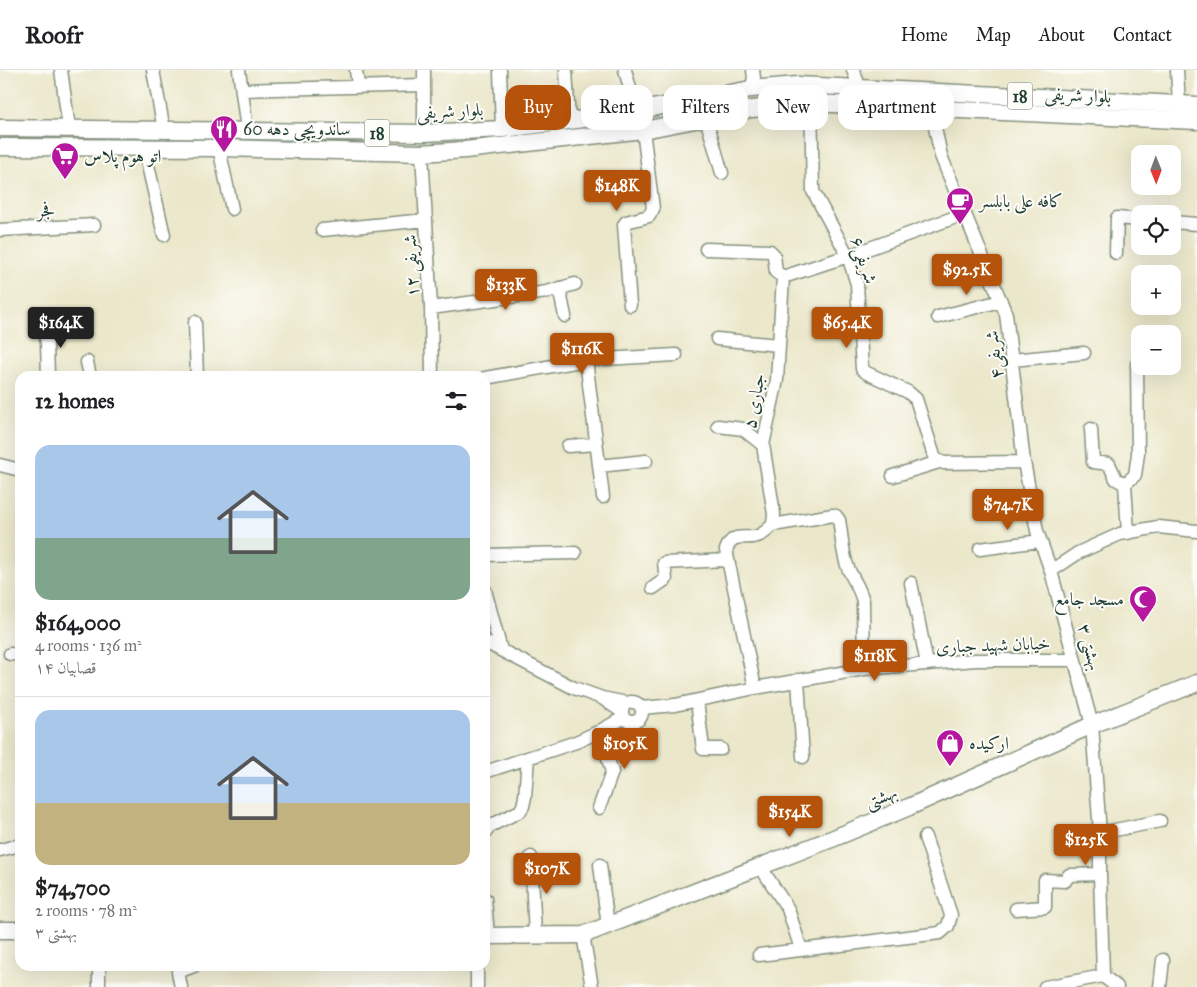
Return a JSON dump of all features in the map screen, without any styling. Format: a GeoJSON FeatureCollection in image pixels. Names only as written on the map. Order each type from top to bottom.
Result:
{"type":"FeatureCollection","features":[{"type":"Feature","properties":{"kind":"main road","name":"بلوار شریفی"},"geometry":{"type":"LineString","coordinates":[[653,108],[751,88],[798,85],[838,87]]}},
{"type":"Feature","properties":{"kind":"main road","name":"بلوار شریفی"},"geometry":{"type":"LineString","coordinates":[[954,93],[1197,105]]}},
{"type":"Feature","properties":{"kind":"main road","name":"بلوار شریفی"},"geometry":{"type":"LineString","coordinates":[[954,109],[1197,121]]}},
{"type":"Feature","properties":{"kind":"main road","name":"بلوار شریفی"},"geometry":{"type":"LineString","coordinates":[[0,128],[247,130],[338,133],[424,133],[505,129]]}},
{"type":"Feature","properties":{"kind":"main road"},"geometry":{"type":"LineString","coordinates":[[593,130],[594,136]]}},
{"type":"Feature","properties":{"kind":"main road","name":"بلوار شریفی"},"geometry":{"type":"LineString","coordinates":[[0,147],[219,148],[422,153],[643,130]]}},
{"type":"Feature","properties":{"kind":"main road","name":"بهشتی"},"geometry":{"type":"LineString","coordinates":[[490,936],[583,935],[909,807],[1092,725],[1197,683]]}},
{"type":"Feature","properties":{"kind":"main road"},"geometry":{"type":"LineString","coordinates":[[0,930],[15,930]]}},
{"type":"Feature","properties":{"kind":"street"},"geometry":{"type":"LineString","coordinates":[[61,70],[69,128]]}},
{"type":"Feature","properties":{"kind":"street"},"geometry":{"type":"LineString","coordinates":[[153,70],[164,130]]}},
{"type":"Feature","properties":{"kind":"street"},"geometry":{"type":"LineString","coordinates":[[239,70],[247,130]]}},
{"type":"Feature","properties":{"kind":"street"},"geometry":{"type":"LineString","coordinates":[[356,70],[358,86]]}},
{"type":"Feature","properties":{"kind":"street"},"geometry":{"type":"LineString","coordinates":[[424,70],[424,133]]}},
{"type":"Feature","properties":{"kind":"street"},"geometry":{"type":"LineString","coordinates":[[500,70],[502,129]]}},
{"type":"Feature","properties":{"kind":"street"},"geometry":{"type":"LineString","coordinates":[[566,70],[567,85]]}},
{"type":"Feature","properties":{"kind":"street"},"geometry":{"type":"LineString","coordinates":[[625,70],[629,85]]}},
{"type":"Feature","properties":{"kind":"street"},"geometry":{"type":"LineString","coordinates":[[751,88],[754,78],[753,70]]}},
{"type":"Feature","properties":{"kind":"street"},"geometry":{"type":"LineString","coordinates":[[853,70],[859,85]]}},
{"type":"Feature","properties":{"kind":"street"},"geometry":{"type":"LineString","coordinates":[[1177,70],[1179,104]]}},
{"type":"Feature","properties":{"kind":"street"},"geometry":{"type":"LineString","coordinates":[[242,90],[424,85]]}},
{"type":"Feature","properties":{"kind":"street"},"geometry":{"type":"LineString","coordinates":[[630,305],[624,225],[626,222],[649,216],[653,209],[643,130]]}},
{"type":"Feature","properties":{"kind":"street"},"geometry":{"type":"LineString","coordinates":[[709,130],[722,173]]}},
{"type":"Feature","properties":{"kind":"street","name":"شریفی۶"},"geometry":{"type":"LineString","coordinates":[[811,130],[812,191],[848,256],[857,284],[862,369],[908,392],[916,399],[935,459],[939,462]]}},
{"type":"Feature","properties":{"kind":"street","name":"شریفی۴"},"geometry":{"type":"LineString","coordinates":[[937,130],[942,156],[1006,314],[1024,462]]}},
{"type":"Feature","properties":{"kind":"street"},"geometry":{"type":"LineString","coordinates":[[144,148],[164,234]]}},
{"type":"Feature","properties":{"kind":"street"},"geometry":{"type":"LineString","coordinates":[[219,148],[232,209]]}},
{"type":"Feature","properties":{"kind":"street","name":"شریفی ۱۲"},"geometry":{"type":"LineString","coordinates":[[422,153],[432,371]]}},
{"type":"Feature","properties":{"kind":"street"},"geometry":{"type":"LineString","coordinates":[[706,249],[770,251],[774,255],[776,272],[783,277],[848,256],[964,214]]}},
{"type":"Feature","properties":{"kind":"street"},"geometry":{"type":"LineString","coordinates":[[1116,253],[1117,218],[1131,219]]}},
{"type":"Feature","properties":{"kind":"street"},"geometry":{"type":"LineString","coordinates":[[322,230],[426,220]]}},
{"type":"Feature","properties":{"kind":"street"},"geometry":{"type":"LineString","coordinates":[[1181,223],[1197,224]]}},
{"type":"Feature","properties":{"kind":"street","name":"فجر"},"geometry":{"type":"LineString","coordinates":[[0,230],[94,225]]}},
{"type":"Feature","properties":{"kind":"street","name":"جباری ۵"},"geometry":{"type":"LineString","coordinates":[[773,525],[774,514],[763,445],[777,380],[783,277]]}},
{"type":"Feature","properties":{"kind":"street"},"geometry":{"type":"LineString","coordinates":[[430,308],[548,292],[575,284]]}},
{"type":"Feature","properties":{"kind":"street"},"geometry":{"type":"LineString","coordinates":[[559,288],[565,316]]}},
{"type":"Feature","properties":{"kind":"street"},"geometry":{"type":"LineString","coordinates":[[938,317],[1001,301]]}},
{"type":"Feature","properties":{"kind":"street"},"geometry":{"type":"LineString","coordinates":[[195,322],[197,371]]}},
{"type":"Feature","properties":{"kind":"street"},"geometry":{"type":"LineString","coordinates":[[42,325],[47,343],[48,371]]}},
{"type":"Feature","properties":{"kind":"street"},"geometry":{"type":"LineString","coordinates":[[717,339],[778,345]]}},
{"type":"Feature","properties":{"kind":"street"},"geometry":{"type":"LineString","coordinates":[[1012,360],[1084,353]]}},
{"type":"Feature","properties":{"kind":"street"},"geometry":{"type":"LineString","coordinates":[[490,377],[586,360],[676,355]]}},
{"type":"Feature","properties":{"kind":"street"},"geometry":{"type":"LineString","coordinates":[[586,360],[603,497]]}},
{"type":"Feature","properties":{"kind":"street"},"geometry":{"type":"LineString","coordinates":[[87,362],[89,371]]}},
{"type":"Feature","properties":{"kind":"street"},"geometry":{"type":"LineString","coordinates":[[1124,484],[1135,475],[1138,454],[1137,375]]}},
{"type":"Feature","properties":{"kind":"street"},"geometry":{"type":"LineString","coordinates":[[718,426],[743,429],[763,445]]}},
{"type":"Feature","properties":{"kind":"street"},"geometry":{"type":"LineString","coordinates":[[1091,429],[1093,462],[1109,464],[1116,479],[1124,484]]}},
{"type":"Feature","properties":{"kind":"street"},"geometry":{"type":"LineString","coordinates":[[568,446],[596,444]]}},
{"type":"Feature","properties":{"kind":"street"},"geometry":{"type":"LineString","coordinates":[[598,466],[646,461]]}},
{"type":"Feature","properties":{"kind":"street"},"geometry":{"type":"LineString","coordinates":[[893,476],[939,462],[944,464],[1024,462]]}},
{"type":"Feature","properties":{"kind":"street","name":"بهشتی ۳"},"geometry":{"type":"LineString","coordinates":[[1024,462],[1037,531],[1051,571],[1092,725],[1100,834],[1103,976]]}},
{"type":"Feature","properties":{"kind":"street"},"geometry":{"type":"LineString","coordinates":[[0,464],[15,468]]}},
{"type":"Feature","properties":{"kind":"street"},"geometry":{"type":"LineString","coordinates":[[1124,484],[1128,533]]}},
{"type":"Feature","properties":{"kind":"street"},"geometry":{"type":"LineString","coordinates":[[755,688],[726,550],[729,542],[734,538],[759,536],[773,525],[833,515],[839,520],[848,568],[860,590],[863,601],[864,669]]}},
{"type":"Feature","properties":{"kind":"street"},"geometry":{"type":"LineString","coordinates":[[1051,571],[1078,553],[1120,534],[1158,527],[1197,531]]}},
{"type":"Feature","properties":{"kind":"street"},"geometry":{"type":"LineString","coordinates":[[980,549],[1040,540]]}},
{"type":"Feature","properties":{"kind":"street"},"geometry":{"type":"LineString","coordinates":[[490,555],[575,553]]}},
{"type":"Feature","properties":{"kind":"street"},"geometry":{"type":"LineString","coordinates":[[653,588],[666,579],[664,563],[727,560]]}},
{"type":"Feature","properties":{"kind":"street"},"geometry":{"type":"LineString","coordinates":[[911,583],[927,664]]}},
{"type":"Feature","properties":{"kind":"street"},"geometry":{"type":"LineString","coordinates":[[490,609],[501,650]]}},
{"type":"Feature","properties":{"kind":"street"},"geometry":{"type":"LineString","coordinates":[[490,644],[574,688],[602,698],[624,711],[626,721],[633,722],[641,713],[638,704],[633,702],[624,711],[600,731],[576,742],[490,770]]}},
{"type":"Feature","properties":{"kind":"street","name":"خیابان شهید جباری"},"geometry":{"type":"LineString","coordinates":[[641,713],[755,688],[864,669],[976,660],[1075,660]]}},
{"type":"Feature","properties":{"kind":"street"},"geometry":{"type":"LineString","coordinates":[[798,680],[803,758]]}},
{"type":"Feature","properties":{"kind":"street"},"geometry":{"type":"LineString","coordinates":[[697,701],[704,749],[722,749]]}},
{"type":"Feature","properties":{"kind":"street"},"geometry":{"type":"LineString","coordinates":[[599,808],[612,772],[600,731]]}},
{"type":"Feature","properties":{"kind":"street"},"geometry":{"type":"LineString","coordinates":[[490,826],[520,811],[523,806],[528,758]]}},
{"type":"Feature","properties":{"kind":"street"},"geometry":{"type":"LineString","coordinates":[[1100,834],[1160,820]]}},
{"type":"Feature","properties":{"kind":"street"},"geometry":{"type":"LineString","coordinates":[[759,955],[940,933],[948,926],[951,915],[925,837]]}},
{"type":"Feature","properties":{"kind":"street"},"geometry":{"type":"LineString","coordinates":[[0,850],[15,846]]}},
{"type":"Feature","properties":{"kind":"street"},"geometry":{"type":"LineString","coordinates":[[531,857],[535,935]]}},
{"type":"Feature","properties":{"kind":"street"},"geometry":{"type":"LineString","coordinates":[[600,865],[608,926]]}},
{"type":"Feature","properties":{"kind":"street"},"geometry":{"type":"LineString","coordinates":[[760,866],[788,909],[801,949]]}},
{"type":"Feature","properties":{"kind":"street"},"geometry":{"type":"LineString","coordinates":[[1016,909],[1044,907],[1045,880],[1065,881],[1068,875],[1100,874]]}},
{"type":"Feature","properties":{"kind":"street"},"geometry":{"type":"LineString","coordinates":[[583,935],[592,987]]}},
{"type":"Feature","properties":{"kind":"street"},"geometry":{"type":"LineString","coordinates":[[1160,987],[1163,960]]}},
{"type":"Feature","properties":{"kind":"street"},"geometry":{"type":"LineString","coordinates":[[99,971],[99,987]]}},
{"type":"Feature","properties":{"kind":"street"},"geometry":{"type":"LineString","coordinates":[[180,987],[178,972],[181,971]]}},
{"type":"Feature","properties":{"kind":"street"},"geometry":{"type":"LineString","coordinates":[[476,971],[476,987]]}},
{"type":"Feature","properties":{"kind":"street"},"geometry":{"type":"LineString","coordinates":[[1045,987],[1103,976],[1117,987]]}},
{"type":"Feature","properties":{"kind":"place","name":"ساندویچی دهه 60"},"geometry":{"type":"Point","coordinates":[224,153]}},
{"type":"Feature","properties":{"kind":"place","name":"اتو هوم پلاس"},"geometry":{"type":"Point","coordinates":[65,180]}},
{"type":"Feature","properties":{"kind":"place","name":"کافه علی بابلسر"},"geometry":{"type":"Point","coordinates":[960,225]}},
{"type":"Feature","properties":{"kind":"place","name":"مسجد جامع"},"geometry":{"type":"Point","coordinates":[1143,623]}},
{"type":"Feature","properties":{"kind":"place","name":"ارکیده"},"geometry":{"type":"Point","coordinates":[950,767]}}]}
